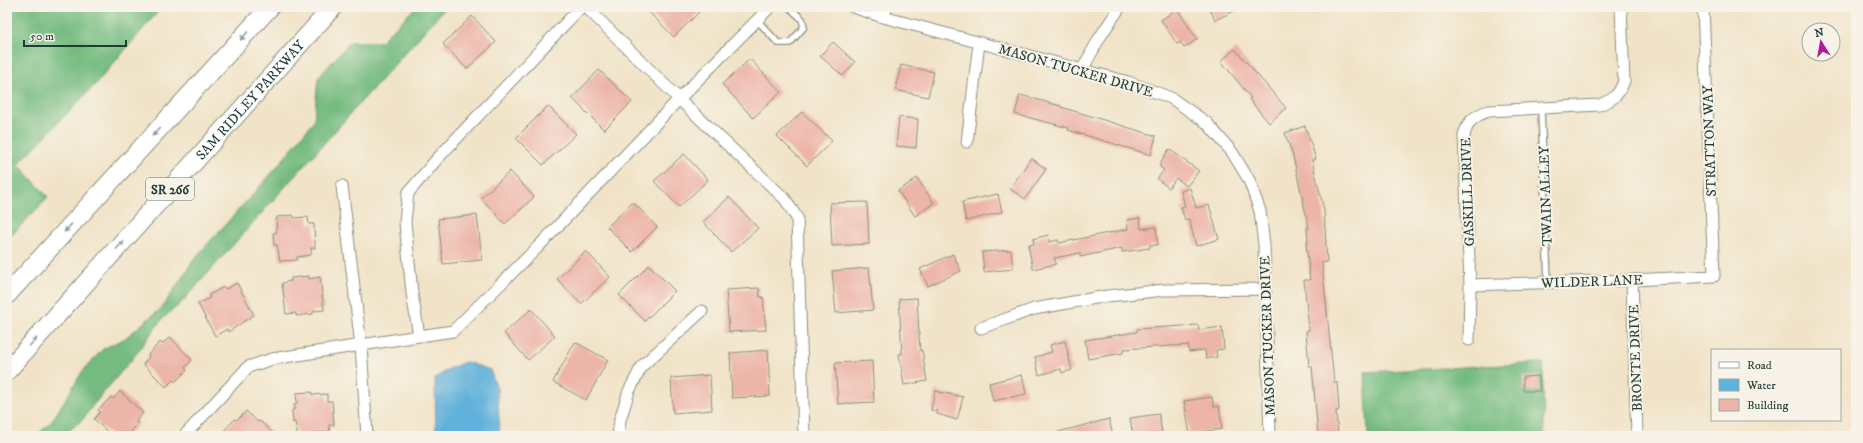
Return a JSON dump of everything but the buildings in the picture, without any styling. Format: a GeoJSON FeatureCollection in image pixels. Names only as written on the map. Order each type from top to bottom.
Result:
{"type":"FeatureCollection","features":[{"type":"Feature","properties":{"kind":"main road"},"geometry":{"type":"LineString","coordinates":[[7,295],[270,7]]}},
{"type":"Feature","properties":{"kind":"main road","name":"SAM RIDLEY PARKWAY"},"geometry":{"type":"LineString","coordinates":[[7,371],[332,7]]}},
{"type":"Feature","properties":{"kind":"street"},"geometry":{"type":"LineString","coordinates":[[419,336],[412,293],[405,222],[408,194],[437,159],[581,7]]}},
{"type":"Feature","properties":{"kind":"street"},"geometry":{"type":"LineString","coordinates":[[586,7],[679,99],[785,199],[797,218],[804,436]]}},
{"type":"Feature","properties":{"kind":"street"},"geometry":{"type":"LineString","coordinates":[[184,436],[248,367],[272,359],[453,331],[539,246],[679,99],[770,7]]}},
{"type":"Feature","properties":{"kind":"street","name":"MASON TUCKER DRIVE"},"geometry":{"type":"LineString","coordinates":[[853,7],[885,12],[979,43],[1128,82],[1171,98],[1207,123],[1232,152],[1249,180],[1260,211],[1264,245],[1270,436]]}},
{"type":"Feature","properties":{"kind":"street"},"geometry":{"type":"LineString","coordinates":[[1082,70],[1100,37],[1120,7]]}},
{"type":"Feature","properties":{"kind":"street","name":"GASKILL DRIVE"},"geometry":{"type":"LineString","coordinates":[[1469,340],[1470,285],[1464,136],[1467,126],[1473,118],[1488,111],[1599,105],[1613,100],[1620,92],[1624,81],[1621,7]]}},
{"type":"Feature","properties":{"kind":"street","name":"STRATTON WAY"},"geometry":{"type":"LineString","coordinates":[[1703,7],[1714,276]]}},
{"type":"Feature","properties":{"kind":"street"},"geometry":{"type":"LineString","coordinates":[[967,142],[979,43]]}},
{"type":"Feature","properties":{"kind":"street"},"geometry":{"type":"LineString","coordinates":[[342,186],[361,346],[367,436]]}},
{"type":"Feature","properties":{"kind":"street","name":"WILDER LANE"},"geometry":{"type":"LineString","coordinates":[[1470,285],[1714,276]]}},
{"type":"Feature","properties":{"kind":"street","name":"BRONTE DRIVE"},"geometry":{"type":"LineString","coordinates":[[1632,280],[1637,436]]}},
{"type":"Feature","properties":{"kind":"street"},"geometry":{"type":"LineString","coordinates":[[981,328],[1034,310],[1107,296],[1165,290],[1265,289]]}},
{"type":"Feature","properties":{"kind":"street"},"geometry":{"type":"LineString","coordinates":[[618,436],[620,420],[629,391],[642,366],[702,311]]}},
{"type":"Feature","properties":{"kind":"lane"},"geometry":{"type":"LineString","coordinates":[[757,20],[778,43],[790,44],[804,27],[802,19],[789,7]]}},
{"type":"Feature","properties":{"kind":"lane","name":"TWAIN ALLEY"},"geometry":{"type":"LineString","coordinates":[[1541,109],[1548,282]]}},
{"type":"Feature","properties":{"kind":"green space"},"geometry":{"type":"Polygon","coordinates":[[[7,7],[162,7],[94,86],[18,164],[48,197],[7,240],[7,7]]]}},
{"type":"Feature","properties":{"kind":"green space"},"geometry":{"type":"Polygon","coordinates":[[[416,7],[446,7],[180,304],[162,319],[133,358],[93,405],[84,418],[63,436],[36,436],[52,421],[82,372],[103,349],[124,339],[162,308],[195,258],[273,172],[314,121],[318,78],[350,42],[380,42],[416,7]]]}},
{"type":"Feature","properties":{"kind":"green space"},"geometry":{"type":"Polygon","coordinates":[[[1543,363],[1544,436],[1368,436],[1365,372],[1543,363]]]}},
{"type":"Feature","properties":{"kind":"water"},"geometry":{"type":"Polygon","coordinates":[[[466,362],[490,370],[497,389],[500,436],[436,436],[435,379],[450,368],[466,362]]]}}]}
